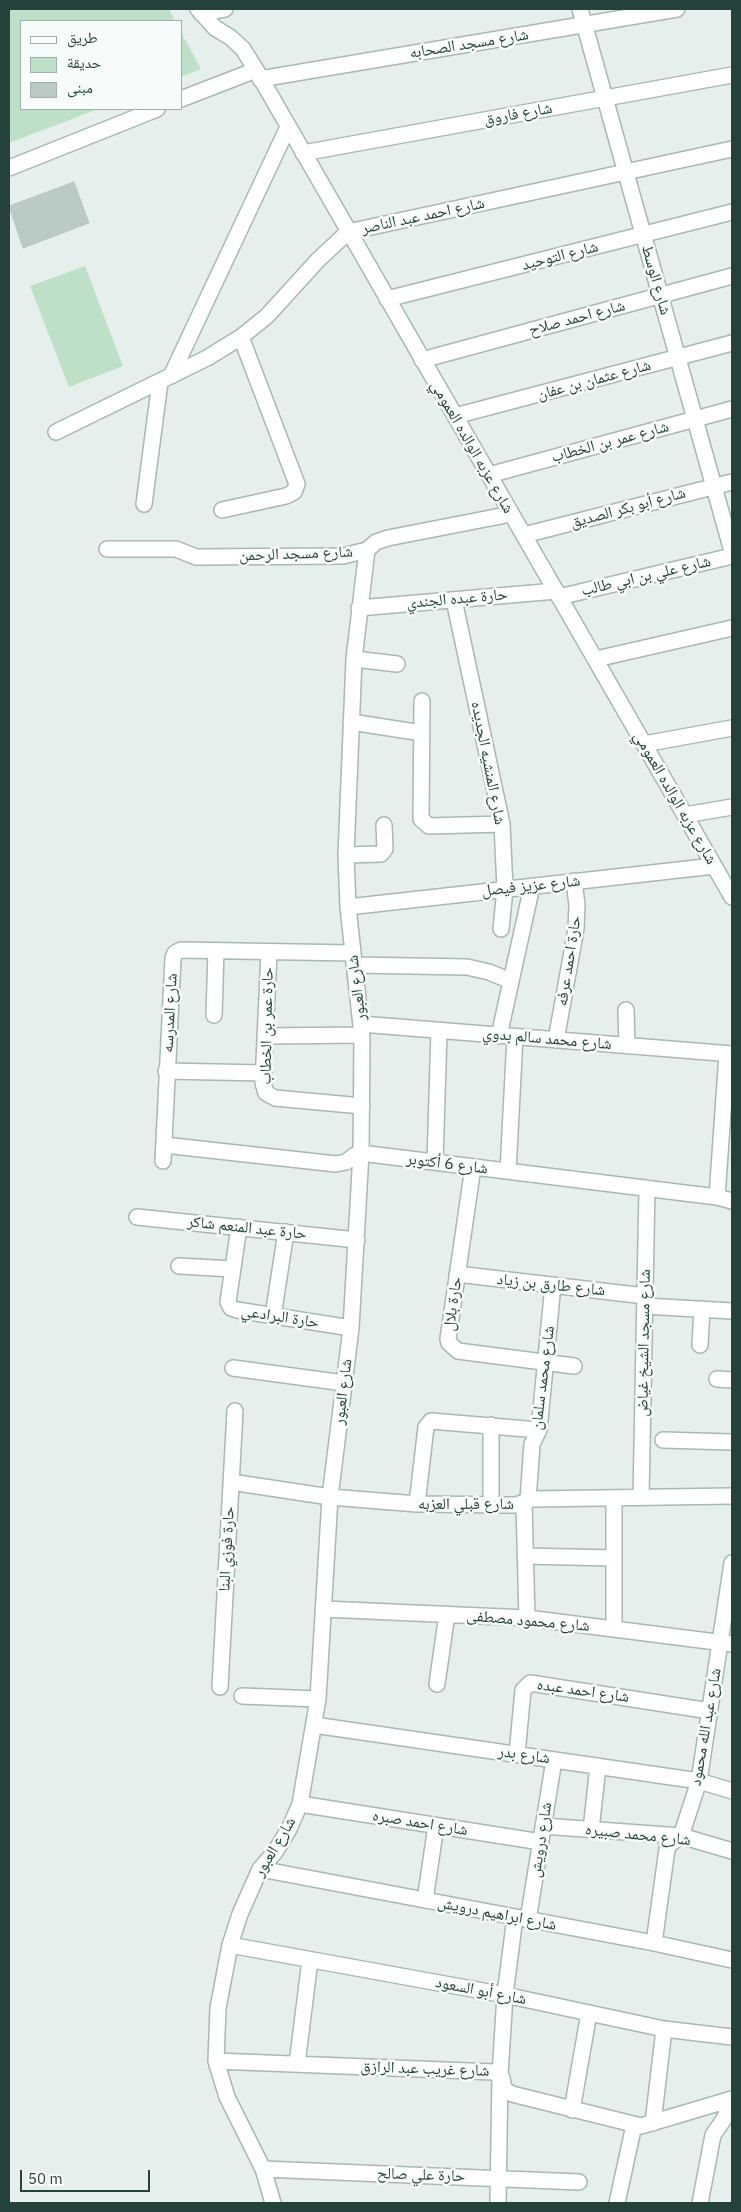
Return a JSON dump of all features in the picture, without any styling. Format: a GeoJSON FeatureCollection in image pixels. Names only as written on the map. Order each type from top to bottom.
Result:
{"type":"FeatureCollection","features":[{"type":"Feature","properties":{"kind":"street"},"geometry":{"type":"LineString","coordinates":[[200,11],[225,9]]}},
{"type":"Feature","properties":{"kind":"street","name":"شارع الوسط"},"geometry":{"type":"LineString","coordinates":[[580,9],[732,551]]}},
{"type":"Feature","properties":{"kind":"street","name":"شارع مسجد الصحابه"},"geometry":{"type":"LineString","coordinates":[[182,99],[258,74],[677,9]]}},
{"type":"Feature","properties":{"kind":"street","name":"شارع عزبه الوالده العمومي"},"geometry":{"type":"LineString","coordinates":[[200,11],[215,28],[230,37],[243,49],[732,897]]}},
{"type":"Feature","properties":{"kind":"street","name":"شارع فاروق"},"geometry":{"type":"LineString","coordinates":[[303,153],[732,74]]}},
{"type":"Feature","properties":{"kind":"street"},"geometry":{"type":"LineString","coordinates":[[9,168],[155,110]]}},
{"type":"Feature","properties":{"kind":"street"},"geometry":{"type":"LineString","coordinates":[[144,504],[165,379],[288,127]]}},
{"type":"Feature","properties":{"kind":"street","name":"شارع احمد عبد الناصر"},"geometry":{"type":"LineString","coordinates":[[56,432],[207,358],[241,337],[267,316],[318,260],[348,232],[732,149]]}},
{"type":"Feature","properties":{"kind":"street","name":"شارع التوحيد"},"geometry":{"type":"LineString","coordinates":[[387,299],[732,212]]}},
{"type":"Feature","properties":{"kind":"street","name":"شارع احمد صلاح"},"geometry":{"type":"LineString","coordinates":[[422,360],[732,276]]}},
{"type":"Feature","properties":{"kind":"street"},"geometry":{"type":"LineString","coordinates":[[222,510],[290,494],[298,484],[241,337]]}},
{"type":"Feature","properties":{"kind":"street","name":"شارع عثمان بن عفان"},"geometry":{"type":"LineString","coordinates":[[455,416],[732,343]]}},
{"type":"Feature","properties":{"kind":"street","name":"شارع عمر بن الخطاب"},"geometry":{"type":"LineString","coordinates":[[489,475],[732,409]]}},
{"type":"Feature","properties":{"kind":"street","name":"شارع أبو بكر الصديق"},"geometry":{"type":"LineString","coordinates":[[524,536],[732,482]]}},
{"type":"Feature","properties":{"kind":"street","name":"شارع مسجد الرحمن"},"geometry":{"type":"LineString","coordinates":[[107,549],[176,549],[196,557],[343,556],[367,550],[376,542],[388,538],[511,514]]}},
{"type":"Feature","properties":{"kind":"street","name":"شارع العبور"},"geometry":{"type":"LineString","coordinates":[[273,2203],[262,2169],[227,2097],[216,2061],[218,2008],[230,1945],[240,1914],[260,1870],[284,1836],[300,1804],[318,1700],[330,1498],[352,1328],[361,1153],[362,1030],[348,907],[346,855],[354,659],[367,550]]}},
{"type":"Feature","properties":{"kind":"street","name":"شارع علي بن ابي طالب"},"geometry":{"type":"LineString","coordinates":[[557,594],[732,556]]}},
{"type":"Feature","properties":{"kind":"street","name":"حارة عبده الجندي"},"geometry":{"type":"LineString","coordinates":[[359,608],[557,594]]}},
{"type":"Feature","properties":{"kind":"street","name":"شارع المنشيه الجديده"},"geometry":{"type":"LineString","coordinates":[[454,600],[502,824],[505,889],[501,929]]}},
{"type":"Feature","properties":{"kind":"street"},"geometry":{"type":"LineString","coordinates":[[596,659],[732,628]]}},
{"type":"Feature","properties":{"kind":"street"},"geometry":{"type":"LineString","coordinates":[[354,659],[397,664]]}},
{"type":"Feature","properties":{"kind":"street"},"geometry":{"type":"LineString","coordinates":[[422,701],[421,820],[429,826],[502,824]]}},
{"type":"Feature","properties":{"kind":"street"},"geometry":{"type":"LineString","coordinates":[[351,722],[422,732]]}},
{"type":"Feature","properties":{"kind":"street"},"geometry":{"type":"LineString","coordinates":[[644,744],[732,728]]}},
{"type":"Feature","properties":{"kind":"street"},"geometry":{"type":"LineString","coordinates":[[685,815],[732,807]]}},
{"type":"Feature","properties":{"kind":"street"},"geometry":{"type":"LineString","coordinates":[[346,855],[381,854],[385,849],[384,825]]}},
{"type":"Feature","properties":{"kind":"street","name":"شارع عزيز فيصل"},"geometry":{"type":"LineString","coordinates":[[348,907],[714,866]]}},
{"type":"Feature","properties":{"kind":"street","name":"حارة احمد عرفه"},"geometry":{"type":"LineString","coordinates":[[556,1040],[576,930],[577,906],[574,881]]}},
{"type":"Feature","properties":{"kind":"street"},"geometry":{"type":"LineString","coordinates":[[499,1036],[532,886]]}},
{"type":"Feature","properties":{"kind":"street","name":"شارع المدرسه"},"geometry":{"type":"LineString","coordinates":[[163,1161],[166,1071],[174,956],[181,950],[269,952],[467,967],[490,972],[511,981]]}},
{"type":"Feature","properties":{"kind":"street"},"geometry":{"type":"LineString","coordinates":[[214,1015],[216,951]]}},
{"type":"Feature","properties":{"kind":"street","name":"حارة عمر بن الخطاب"},"geometry":{"type":"LineString","coordinates":[[269,952],[263,1073],[264,1088],[270,1096],[275,1098],[362,1106]]}},
{"type":"Feature","properties":{"kind":"street"},"geometry":{"type":"LineString","coordinates":[[626,1010],[626,1046]]}},
{"type":"Feature","properties":{"kind":"street","name":"شارع محمد سالم بدوي"},"geometry":{"type":"LineString","coordinates":[[265,1036],[362,1030],[439,1030],[729,1054]]}},
{"type":"Feature","properties":{"kind":"street"},"geometry":{"type":"LineString","coordinates":[[435,1162],[439,1030]]}},
{"type":"Feature","properties":{"kind":"street"},"geometry":{"type":"LineString","coordinates":[[508,1171],[515,1037]]}},
{"type":"Feature","properties":{"kind":"street"},"geometry":{"type":"LineString","coordinates":[[717,1197],[729,1054]]}},
{"type":"Feature","properties":{"kind":"street"},"geometry":{"type":"LineString","coordinates":[[166,1071],[263,1073]]}},
{"type":"Feature","properties":{"kind":"street"},"geometry":{"type":"LineString","coordinates":[[164,1145],[336,1164],[346,1162],[356,1154],[361,1153]]}},
{"type":"Feature","properties":{"kind":"street","name":"شارع 6 أكتوبر"},"geometry":{"type":"LineString","coordinates":[[361,1153],[717,1197],[732,1201]]}},
{"type":"Feature","properties":{"kind":"street","name":"حارة بلال"},"geometry":{"type":"LineString","coordinates":[[473,1167],[448,1339],[451,1346],[458,1351],[574,1366]]}},
{"type":"Feature","properties":{"kind":"street","name":"شارع مسجد الشيخ غياض"},"geometry":{"type":"LineString","coordinates":[[641,1497],[647,1188]]}},
{"type":"Feature","properties":{"kind":"street","name":"حارة عبد المنعم شاكر"},"geometry":{"type":"LineString","coordinates":[[137,1217],[357,1240]]}},
{"type":"Feature","properties":{"kind":"street","name":"حارة البرادعي"},"geometry":{"type":"LineString","coordinates":[[238,1227],[228,1302],[231,1308],[352,1328]]}},
{"type":"Feature","properties":{"kind":"street"},"geometry":{"type":"LineString","coordinates":[[273,1316],[286,1232]]}},
{"type":"Feature","properties":{"kind":"street"},"geometry":{"type":"LineString","coordinates":[[179,1266],[233,1269]]}},
{"type":"Feature","properties":{"kind":"street","name":"شارع طارق بن زياد"},"geometry":{"type":"LineString","coordinates":[[457,1274],[553,1285],[702,1309],[732,1311]]}},
{"type":"Feature","properties":{"kind":"street","name":"شارع محمد سلمان"},"geometry":{"type":"LineString","coordinates":[[527,1618],[526,1501],[532,1444],[539,1430],[553,1285]]}},
{"type":"Feature","properties":{"kind":"street"},"geometry":{"type":"LineString","coordinates":[[700,1345],[702,1309]]}},
{"type":"Feature","properties":{"kind":"street"},"geometry":{"type":"LineString","coordinates":[[233,1368],[344,1383]]}},
{"type":"Feature","properties":{"kind":"street"},"geometry":{"type":"LineString","coordinates":[[717,1379],[732,1380]]}},
{"type":"Feature","properties":{"kind":"street","name":"حارة فوزي البنا"},"geometry":{"type":"LineString","coordinates":[[220,1687],[235,1411]]}},
{"type":"Feature","properties":{"kind":"street"},"geometry":{"type":"LineString","coordinates":[[416,1504],[426,1426],[429,1422],[436,1420],[539,1430]]}},
{"type":"Feature","properties":{"kind":"street"},"geometry":{"type":"LineString","coordinates":[[491,1506],[492,1425]]}},
{"type":"Feature","properties":{"kind":"street"},"geometry":{"type":"LineString","coordinates":[[663,1440],[732,1442]]}},
{"type":"Feature","properties":{"kind":"street","name":"شارع قبلي العزبه"},"geometry":{"type":"LineString","coordinates":[[231,1482],[330,1498],[416,1504],[491,1506],[516,1505],[526,1501],[732,1496]]}},
{"type":"Feature","properties":{"kind":"street"},"geometry":{"type":"LineString","coordinates":[[614,1498],[614,1628]]}},
{"type":"Feature","properties":{"kind":"street"},"geometry":{"type":"LineString","coordinates":[[525,1556],[614,1558]]}},
{"type":"Feature","properties":{"kind":"street","name":"شارع عبد الله محمود"},"geometry":{"type":"LineString","coordinates":[[654,1943],[667,1849],[670,1844],[681,1836],[699,1781],[710,1711],[726,1643],[731,1573]]}},
{"type":"Feature","properties":{"kind":"street","name":"شارع محمود مصطفى"},"geometry":{"type":"LineString","coordinates":[[324,1609],[527,1618],[726,1643]]}},
{"type":"Feature","properties":{"kind":"street"},"geometry":{"type":"LineString","coordinates":[[437,1684],[447,1614]]}},
{"type":"Feature","properties":{"kind":"street","name":"شارع احمد عبده"},"geometry":{"type":"LineString","coordinates":[[517,1754],[522,1690],[530,1683],[710,1711]]}},
{"type":"Feature","properties":{"kind":"street"},"geometry":{"type":"LineString","coordinates":[[242,1696],[318,1700]]}},
{"type":"Feature","properties":{"kind":"street","name":"شارع بدر"},"geometry":{"type":"LineString","coordinates":[[314,1725],[699,1781],[732,1791]]}},
{"type":"Feature","properties":{"kind":"street","name":"شارع درويش"},"geometry":{"type":"LineString","coordinates":[[498,2203],[500,2075],[505,1995],[521,1918],[541,1842],[554,1760]]}},
{"type":"Feature","properties":{"kind":"street"},"geometry":{"type":"LineString","coordinates":[[591,1830],[598,1766]]}},
{"type":"Feature","properties":{"kind":"street","name":"شارع احمد صبره"},"geometry":{"type":"LineString","coordinates":[[300,1804],[541,1842]]}},
{"type":"Feature","properties":{"kind":"street"},"geometry":{"type":"LineString","coordinates":[[425,1900],[436,1826]]}},
{"type":"Feature","properties":{"kind":"street","name":"شارع محمد صبيره"},"geometry":{"type":"LineString","coordinates":[[543,1826],[681,1836],[732,1851]]}},
{"type":"Feature","properties":{"kind":"street","name":"شارع ابراهيم درويش"},"geometry":{"type":"LineString","coordinates":[[260,1870],[654,1943],[732,1960]]}},
{"type":"Feature","properties":{"kind":"street","name":"شارع أبو السعود"},"geometry":{"type":"LineString","coordinates":[[230,1945],[505,1995],[664,2029],[732,2038]]}},
{"type":"Feature","properties":{"kind":"street"},"geometry":{"type":"LineString","coordinates":[[297,2064],[310,1960]]}},
{"type":"Feature","properties":{"kind":"street"},"geometry":{"type":"LineString","coordinates":[[572,2110],[590,2013]]}},
{"type":"Feature","properties":{"kind":"street"},"geometry":{"type":"LineString","coordinates":[[654,2123],[664,2029]]}},
{"type":"Feature","properties":{"kind":"street","name":"شارع غريب عبد الرازق"},"geometry":{"type":"LineString","coordinates":[[216,2061],[494,2072],[500,2075],[504,2089],[512,2094],[634,2126],[654,2123],[732,2099]]}},
{"type":"Feature","properties":{"kind":"street"},"geometry":{"type":"LineString","coordinates":[[700,2203],[713,2135],[724,2119],[732,2099]]}},
{"type":"Feature","properties":{"kind":"street"},"geometry":{"type":"LineString","coordinates":[[616,2203],[634,2126]]}},
{"type":"Feature","properties":{"kind":"street","name":"حارة علي صالح"},"geometry":{"type":"LineString","coordinates":[[262,2169],[578,2182]]}},
{"type":"Feature","properties":{"kind":"green space"},"geometry":{"type":"Polygon","coordinates":[[[9,9],[169,9],[174,20],[20,20],[20,110],[95,110],[9,143],[9,9]]]}},
{"type":"Feature","properties":{"kind":"green space"},"geometry":{"type":"Polygon","coordinates":[[[182,34],[201,69],[182,77],[182,34]]]}},
{"type":"Feature","properties":{"kind":"green space"},"geometry":{"type":"Polygon","coordinates":[[[85,266],[123,366],[69,387],[30,286],[85,266]]]}},
{"type":"Feature","properties":{"kind":"building"},"geometry":{"type":"Polygon","coordinates":[[[74,182],[89,223],[23,248],[9,206],[74,182]]]}}]}
